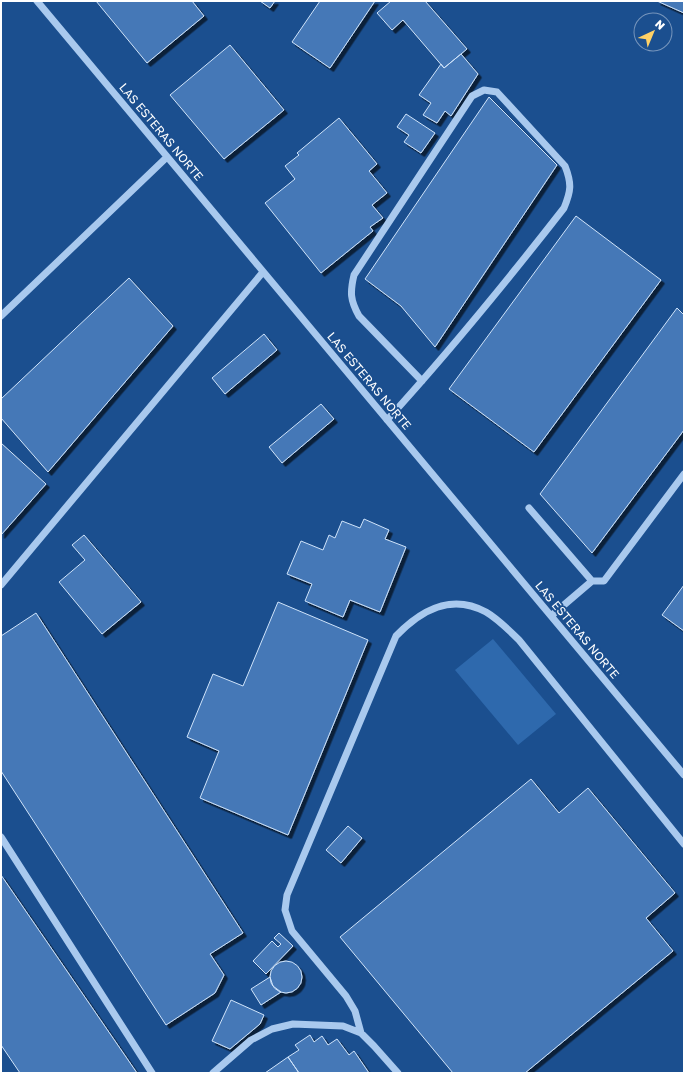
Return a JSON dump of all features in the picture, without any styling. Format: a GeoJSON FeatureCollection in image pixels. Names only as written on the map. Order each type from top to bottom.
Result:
{"type":"FeatureCollection","features":[{"type":"Feature","properties":{"kind":"street","name":"LAS ESTERAS NORTE"},"geometry":{"type":"LineString","coordinates":[[37,1],[684,775]]}},
{"type":"Feature","properties":{"kind":"street"},"geometry":{"type":"LineString","coordinates":[[387,420],[422,381],[502,288],[564,208],[569,196],[570,179],[565,166],[497,92],[484,90],[472,96],[354,275],[350,291],[352,305],[359,316],[422,381]]}},
{"type":"Feature","properties":{"kind":"street"},"geometry":{"type":"LineString","coordinates":[[1,316],[167,156]]}},
{"type":"Feature","properties":{"kind":"street"},"geometry":{"type":"LineString","coordinates":[[1,585],[263,272]]}},
{"type":"Feature","properties":{"kind":"street"},"geometry":{"type":"LineString","coordinates":[[550,616],[592,581],[604,580],[684,474]]}},
{"type":"Feature","properties":{"kind":"street"},"geometry":{"type":"LineString","coordinates":[[529,508],[592,581]]}},
{"type":"Feature","properties":{"kind":"street"},"geometry":{"type":"LineString","coordinates":[[361,1033],[355,1010],[349,1001],[292,931],[285,910],[287,895],[396,636],[409,623],[430,609],[450,604],[469,605],[486,612],[503,624],[519,640],[684,844]]}},
{"type":"Feature","properties":{"kind":"street"},"geometry":{"type":"LineString","coordinates":[[1,837],[152,1073]]}},
{"type":"Feature","properties":{"kind":"street"},"geometry":{"type":"LineString","coordinates":[[213,1073],[251,1040],[272,1028],[293,1024],[343,1026],[361,1033],[398,1073]]}},
{"type":"Feature","properties":{"kind":"shaded area"},"geometry":{"type":"Polygon","coordinates":[[[493,639],[556,714],[518,745],[455,670],[493,639]]]}},
{"type":"Feature","properties":{"kind":"building"},"geometry":{"type":"Polygon","coordinates":[[[96,1],[192,1],[204,16],[147,63],[96,1]]]}},
{"type":"Feature","properties":{"kind":"building"},"geometry":{"type":"Polygon","coordinates":[[[260,1],[275,1],[270,8],[260,1]]]}},
{"type":"Feature","properties":{"kind":"building"},"geometry":{"type":"Polygon","coordinates":[[[320,1],[375,1],[330,68],[292,42],[320,1]]]}},
{"type":"Feature","properties":{"kind":"building"},"geometry":{"type":"Polygon","coordinates":[[[391,1],[425,1],[467,49],[444,68],[403,20],[392,30],[377,13],[391,1]]]}},
{"type":"Feature","properties":{"kind":"building"},"geometry":{"type":"Polygon","coordinates":[[[657,1],[684,1],[684,13],[657,1]]]}},
{"type":"Feature","properties":{"kind":"building"},"geometry":{"type":"Polygon","coordinates":[[[230,45],[284,110],[224,159],[170,95],[230,45]]]}},
{"type":"Feature","properties":{"kind":"building"},"geometry":{"type":"Polygon","coordinates":[[[461,54],[478,74],[451,116],[445,111],[437,123],[423,115],[431,103],[419,95],[441,64],[444,68],[461,54]]]}},
{"type":"Feature","properties":{"kind":"building"},"geometry":{"type":"Polygon","coordinates":[[[489,97],[557,165],[435,347],[401,306],[365,279],[489,97]]]}},
{"type":"Feature","properties":{"kind":"building"},"geometry":{"type":"Polygon","coordinates":[[[406,114],[435,133],[421,153],[404,142],[409,135],[397,127],[406,114]]]}},
{"type":"Feature","properties":{"kind":"building"},"geometry":{"type":"Polygon","coordinates":[[[339,118],[377,164],[369,171],[387,193],[372,205],[383,218],[370,227],[373,231],[321,273],[265,203],[295,179],[285,166],[299,155],[297,153],[339,118]]]}},
{"type":"Feature","properties":{"kind":"building"},"geometry":{"type":"Polygon","coordinates":[[[576,216],[661,280],[534,452],[449,389],[576,216]]]}},
{"type":"Feature","properties":{"kind":"building"},"geometry":{"type":"Polygon","coordinates":[[[129,278],[173,326],[48,472],[1,418],[1,399],[129,278]]]}},
{"type":"Feature","properties":{"kind":"building"},"geometry":{"type":"Polygon","coordinates":[[[677,308],[684,315],[684,430],[592,553],[540,494],[677,308]]]}},
{"type":"Feature","properties":{"kind":"building"},"geometry":{"type":"Polygon","coordinates":[[[264,334],[277,350],[225,394],[212,378],[264,334]]]}},
{"type":"Feature","properties":{"kind":"building"},"geometry":{"type":"Polygon","coordinates":[[[321,404],[334,419],[282,463],[269,447],[321,404]]]}},
{"type":"Feature","properties":{"kind":"building"},"geometry":{"type":"Polygon","coordinates":[[[1,443],[46,484],[1,535],[1,443]]]}},
{"type":"Feature","properties":{"kind":"building"},"geometry":{"type":"Polygon","coordinates":[[[364,519],[389,530],[385,539],[406,547],[380,612],[350,600],[343,617],[305,601],[312,584],[287,574],[301,541],[323,550],[329,535],[335,538],[342,521],[360,528],[364,519]]]}},
{"type":"Feature","properties":{"kind":"building"},"geometry":{"type":"Polygon","coordinates":[[[84,535],[141,602],[102,634],[59,582],[85,560],[72,545],[84,535]]]}},
{"type":"Feature","properties":{"kind":"building"},"geometry":{"type":"Polygon","coordinates":[[[684,585],[684,631],[662,615],[684,585]]]}},
{"type":"Feature","properties":{"kind":"building"},"geometry":{"type":"Polygon","coordinates":[[[278,602],[368,640],[288,835],[200,798],[219,751],[187,737],[213,674],[243,686],[278,602]]]}},
{"type":"Feature","properties":{"kind":"building"},"geometry":{"type":"Polygon","coordinates":[[[36,613],[243,933],[210,954],[224,975],[215,993],[166,1025],[1,771],[1,636],[36,613]]]}},
{"type":"Feature","properties":{"kind":"building"},"geometry":{"type":"Polygon","coordinates":[[[531,779],[559,813],[588,788],[675,893],[646,918],[673,951],[525,1073],[453,1073],[340,937],[531,779]]]}},
{"type":"Feature","properties":{"kind":"building"},"geometry":{"type":"Polygon","coordinates":[[[348,826],[362,838],[341,863],[326,850],[348,826]]]}},
{"type":"Feature","properties":{"kind":"building"},"geometry":{"type":"Polygon","coordinates":[[[1,875],[137,1073],[20,1073],[1,1045],[1,875]]]}},
{"type":"Feature","properties":{"kind":"building"},"geometry":{"type":"Polygon","coordinates":[[[279,933],[293,946],[266,974],[253,961],[272,941],[278,947],[281,944],[274,938],[279,933]]]}},
{"type":"Feature","properties":{"kind":"building"},"geometry":{"type":"Polygon","coordinates":[[[283,961],[289,961],[299,968],[302,977],[301,983],[295,990],[289,993],[283,993],[273,986],[270,980],[270,974],[277,964],[283,961]]]}},
{"type":"Feature","properties":{"kind":"building"},"geometry":{"type":"Polygon","coordinates":[[[270,977],[273,986],[281,992],[261,1005],[251,989],[270,977]]]}},
{"type":"Feature","properties":{"kind":"building"},"geometry":{"type":"Polygon","coordinates":[[[231,1000],[264,1015],[260,1024],[230,1049],[212,1041],[231,1000]]]}},
{"type":"Feature","properties":{"kind":"building"},"geometry":{"type":"Polygon","coordinates":[[[310,1035],[314,1042],[322,1036],[328,1045],[337,1039],[349,1055],[354,1051],[369,1073],[299,1073],[288,1057],[299,1050],[295,1045],[310,1035]]]}},
{"type":"Feature","properties":{"kind":"building"},"geometry":{"type":"Polygon","coordinates":[[[288,1057],[299,1073],[265,1073],[288,1057]]]}}]}
